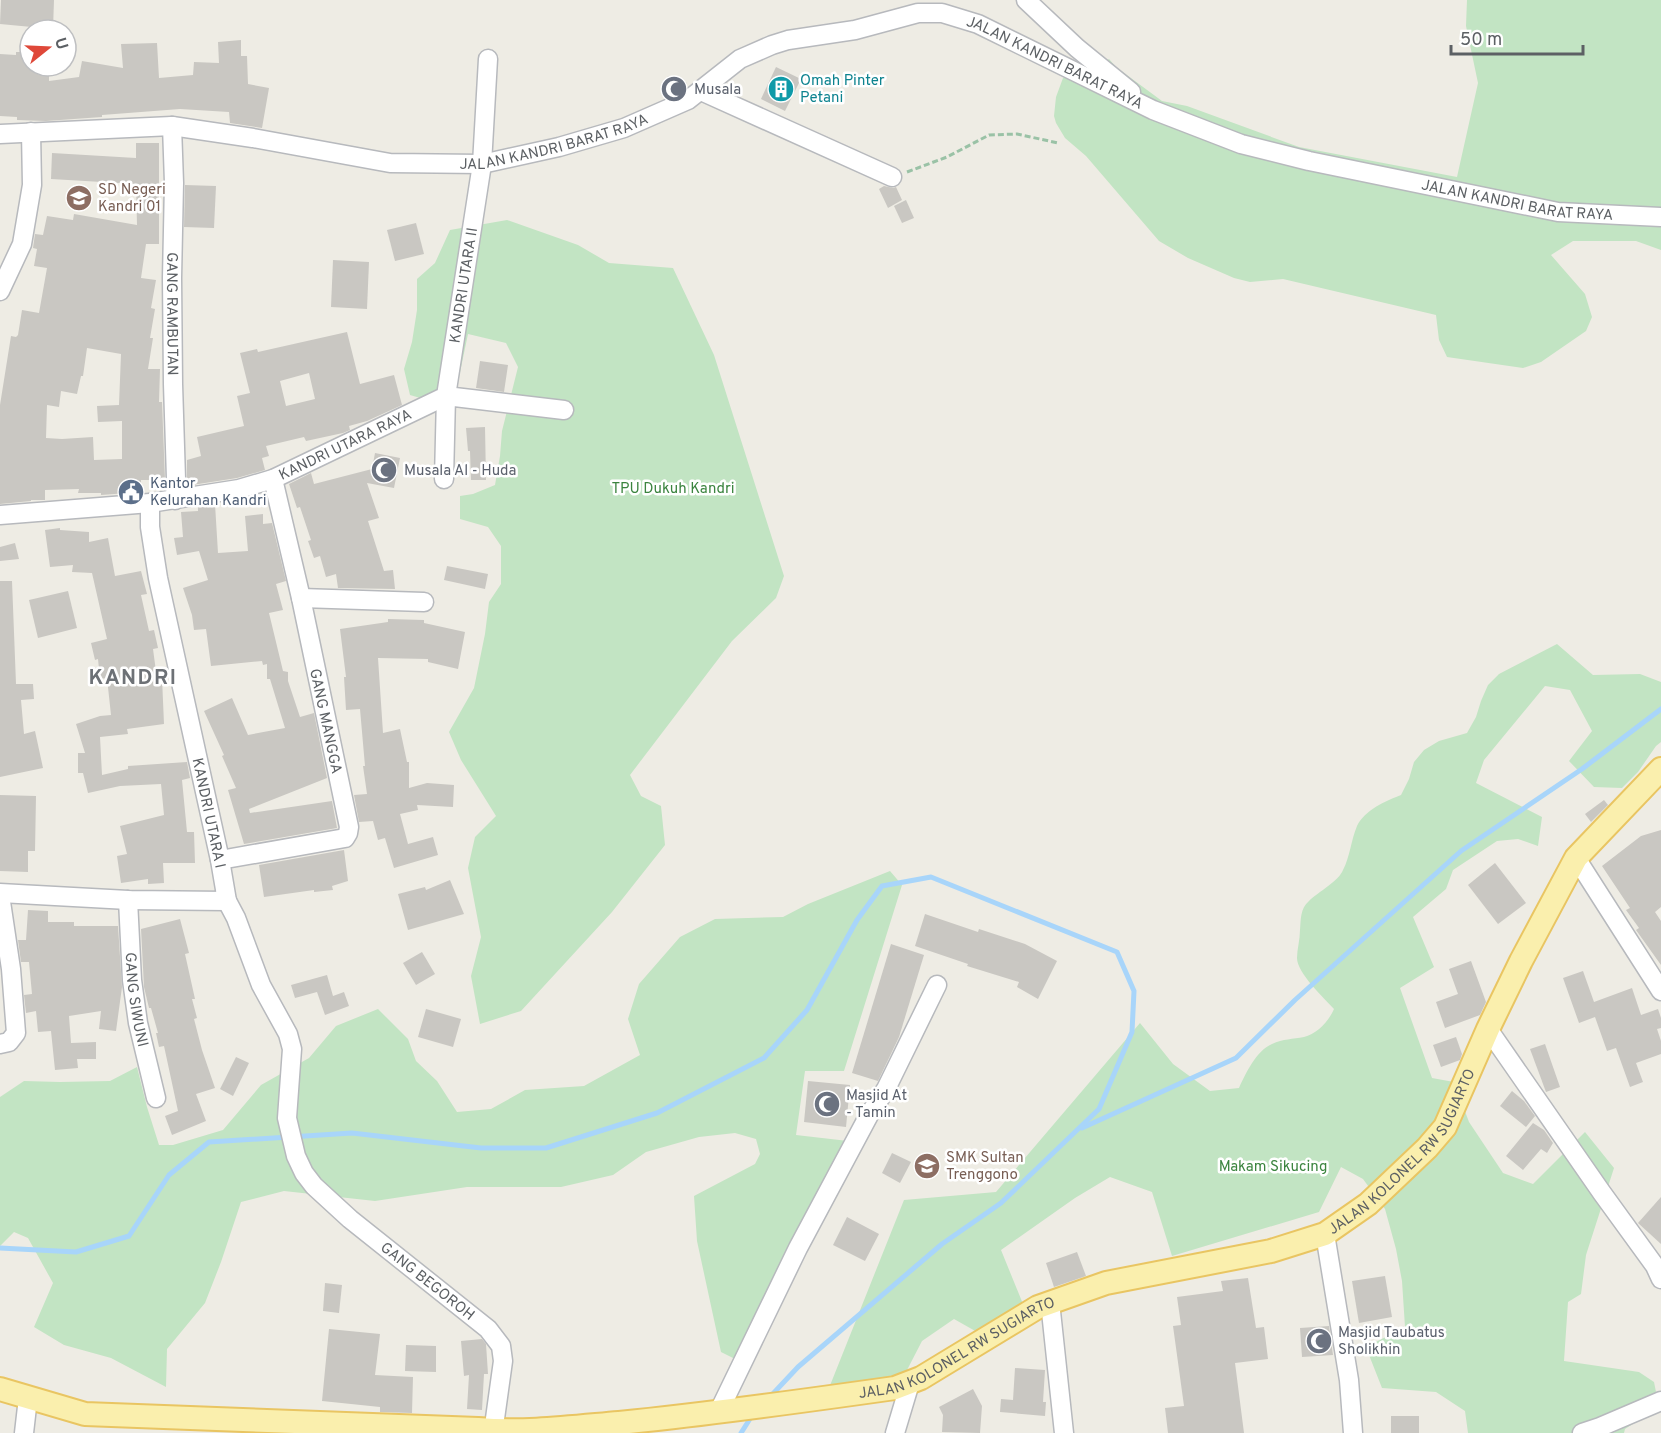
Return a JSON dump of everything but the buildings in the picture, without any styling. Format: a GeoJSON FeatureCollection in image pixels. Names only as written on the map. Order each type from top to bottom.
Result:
{"type":"FeatureCollection","features":[{"type":"Feature","properties":{"kind":"main road","name":"JALAN KOLONEL RW SUGIARTO"},"geometry":{"type":"LineString","coordinates":[[0,1389],[85,1414],[243,1426],[478,1429],[493,1432],[541,1430],[763,1406],[895,1388],[921,1378],[1050,1302],[1106,1283],[1271,1251],[1325,1234],[1368,1204],[1440,1134],[1521,961],[1576,858],[1661,770]]}},
{"type":"Feature","properties":{"kind":"street"},"geometry":{"type":"LineString","coordinates":[[1026,0],[1077,48],[1153,110]]}},
{"type":"Feature","properties":{"kind":"street","name":"JALAN KANDRI BARAT RAYA"},"geometry":{"type":"LineString","coordinates":[[0,134],[172,126],[390,163],[482,164],[559,147],[624,128],[688,100],[740,59],[772,45],[788,40],[855,30],[918,13],[942,13],[978,24],[1153,110],[1241,144],[1309,161],[1558,212],[1661,217]]}},
{"type":"Feature","properties":{"kind":"street","name":"KANDRI UTARA II"},"geometry":{"type":"LineString","coordinates":[[444,479],[443,399],[482,164],[488,59]]}},
{"type":"Feature","properties":{"kind":"street"},"geometry":{"type":"LineString","coordinates":[[701,91],[892,177]]}},
{"type":"Feature","properties":{"kind":"street","name":"GANG RAMBUTAN"},"geometry":{"type":"LineString","coordinates":[[172,126],[175,500]]}},
{"type":"Feature","properties":{"kind":"street"},"geometry":{"type":"LineString","coordinates":[[0,291],[22,244],[32,185],[32,132]]}},
{"type":"Feature","properties":{"kind":"street"},"geometry":{"type":"LineString","coordinates":[[443,399],[564,410]]}},
{"type":"Feature","properties":{"kind":"street","name":"KANDRI UTARA RAYA"},"geometry":{"type":"LineString","coordinates":[[0,515],[150,503],[240,489],[273,479],[443,399]]}},
{"type":"Feature","properties":{"kind":"street","name":"GANG MANGGA"},"geometry":{"type":"LineString","coordinates":[[220,860],[345,838],[349,827],[301,598],[273,479]]}},
{"type":"Feature","properties":{"kind":"street","name":"KANDRI UTARA I"},"geometry":{"type":"LineString","coordinates":[[150,503],[150,527],[158,578],[227,901]]}},
{"type":"Feature","properties":{"kind":"street"},"geometry":{"type":"LineString","coordinates":[[301,598],[424,602]]}},
{"type":"Feature","properties":{"kind":"street"},"geometry":{"type":"LineString","coordinates":[[1576,858],[1661,991]]}},
{"type":"Feature","properties":{"kind":"street"},"geometry":{"type":"LineString","coordinates":[[0,1044],[9,1042],[16,1034],[11,969],[0,894],[128,900],[227,901]]}},
{"type":"Feature","properties":{"kind":"street","name":"GANG SIWUNI"},"geometry":{"type":"LineString","coordinates":[[128,900],[132,980],[138,1023],[156,1098]]}},
{"type":"Feature","properties":{"kind":"street","name":"GANG BEGOROH"},"geometry":{"type":"LineString","coordinates":[[227,901],[236,918],[261,985],[288,1034],[292,1048],[287,1118],[296,1155],[304,1173],[314,1186],[350,1219],[488,1329],[501,1346],[503,1361],[493,1432]]}},
{"type":"Feature","properties":{"kind":"street"},"geometry":{"type":"LineString","coordinates":[[719,1411],[798,1248],[869,1115],[886,1089],[937,985]]}},
{"type":"Feature","properties":{"kind":"street"},"geometry":{"type":"LineString","coordinates":[[1488,1029],[1659,1272]]}},
{"type":"Feature","properties":{"kind":"street"},"geometry":{"type":"LineString","coordinates":[[1325,1234],[1349,1380],[1353,1433]]}},
{"type":"Feature","properties":{"kind":"street"},"geometry":{"type":"LineString","coordinates":[[1050,1302],[1064,1433]]}},
{"type":"Feature","properties":{"kind":"street"},"geometry":{"type":"LineString","coordinates":[[895,1433],[910,1383]]}},
{"type":"Feature","properties":{"kind":"street"},"geometry":{"type":"LineString","coordinates":[[24,1433],[28,1398]]}},
{"type":"Feature","properties":{"kind":"street"},"geometry":{"type":"LineString","coordinates":[[1582,1433],[1601,1430],[1661,1401]]}},
{"type":"Feature","properties":{"kind":"path"},"geometry":{"type":"LineString","coordinates":[[892,177],[947,157],[989,135],[1017,134],[1058,142]]}},
{"type":"Feature","properties":{"kind":"green space"},"geometry":{"type":"Polygon","coordinates":[[[1467,0],[1661,0],[1661,250],[1636,241],[1573,241],[1551,255],[1585,294],[1592,317],[1586,331],[1541,362],[1523,368],[1447,357],[1439,340],[1436,315],[1283,279],[1250,282],[1234,278],[1188,258],[1159,241],[1086,156],[1065,138],[1056,123],[1054,116],[1056,97],[1063,78],[1091,72],[1109,59],[1116,67],[1162,101],[1187,106],[1299,147],[1457,177],[1478,83],[1466,26],[1467,0]]]}},
{"type":"Feature","properties":{"kind":"green space","name":"TPU Dukuh Kandri"},"geometry":{"type":"Polygon","coordinates":[[[507,220],[578,245],[609,263],[673,268],[714,355],[784,576],[776,598],[732,641],[630,775],[641,796],[661,806],[665,845],[612,912],[521,1011],[480,1024],[471,976],[481,937],[468,868],[475,837],[496,816],[461,760],[449,732],[474,688],[489,602],[501,584],[501,546],[488,527],[460,519],[460,496],[473,494],[495,485],[502,431],[518,367],[506,343],[468,334],[459,377],[427,400],[410,395],[404,369],[412,342],[417,310],[417,279],[435,263],[450,230],[507,220]]]}},
{"type":"Feature","properties":{"kind":"green space","name":"Makam Sikucing"},"geometry":{"type":"Polygon","coordinates":[[[1557,644],[1593,675],[1640,674],[1661,682],[1661,742],[1638,772],[1622,788],[1594,787],[1569,761],[1592,731],[1570,690],[1545,686],[1484,760],[1476,783],[1542,817],[1538,846],[1518,839],[1497,841],[1453,870],[1446,889],[1413,917],[1434,967],[1400,988],[1432,1078],[1454,1082],[1469,1122],[1503,1173],[1533,1184],[1585,1132],[1614,1168],[1586,1255],[1581,1294],[1568,1302],[1564,1361],[1639,1372],[1654,1382],[1659,1407],[1625,1429],[1624,1433],[1468,1433],[1465,1411],[1436,1392],[1382,1388],[1369,1355],[1370,1345],[1405,1327],[1402,1281],[1385,1209],[1363,1179],[1341,1167],[1319,1212],[1172,1256],[1152,1192],[1110,1177],[1075,1198],[1001,1250],[1023,1304],[977,1332],[954,1319],[922,1341],[906,1372],[827,1393],[904,1200],[996,1192],[1140,1023],[1173,1064],[1210,1091],[1239,1088],[1252,1063],[1266,1047],[1280,1041],[1304,1037],[1322,1026],[1334,1009],[1301,971],[1297,958],[1304,907],[1341,874],[1355,831],[1361,820],[1376,807],[1401,795],[1414,762],[1424,750],[1439,741],[1467,733],[1476,717],[1488,685],[1499,674],[1557,644]]]}},
{"type":"Feature","properties":{"kind":"green space"},"geometry":{"type":"Polygon","coordinates":[[[890,871],[902,885],[844,1071],[805,1071],[796,1135],[848,1141],[743,1363],[721,1352],[697,1241],[694,1196],[755,1164],[760,1154],[756,1139],[735,1133],[699,1137],[646,1152],[613,1175],[561,1187],[467,1187],[375,1201],[284,1191],[241,1202],[205,1303],[167,1349],[166,1387],[111,1358],[64,1345],[34,1327],[53,1283],[28,1238],[14,1232],[0,1246],[0,1097],[24,1081],[110,1081],[137,1067],[159,1145],[173,1145],[223,1130],[261,1085],[309,1058],[336,1026],[378,1009],[408,1039],[416,1061],[437,1081],[457,1112],[491,1109],[525,1090],[584,1086],[640,1055],[628,1019],[639,984],[680,937],[715,919],[783,917],[808,904],[890,871]]]}},
{"type":"Feature","properties":{"kind":"waterway"},"geometry":{"type":"LineString","coordinates":[[1082,1128],[1236,1058],[1295,1000],[1461,851],[1582,769],[1661,709]]}},
{"type":"Feature","properties":{"kind":"waterway"},"geometry":{"type":"LineString","coordinates":[[0,1248],[76,1252],[129,1236],[169,1175],[209,1142],[352,1133],[481,1148],[546,1148],[657,1113],[764,1058],[807,1010],[857,920],[882,886],[931,877],[1117,952],[1134,991],[1132,1032],[1099,1109],[1001,1203],[942,1244],[798,1367],[768,1399]]}},
{"type":"Feature","properties":{"kind":"waterway"},"geometry":{"type":"LineString","coordinates":[[741,1433],[753,1414]]}},
{"type":"Feature","properties":{"kind":"place","name":"Musala"},"geometry":{"type":"Point","coordinates":[674,89]}},
{"type":"Feature","properties":{"kind":"place","name":"Omah Pinter Petani"},"geometry":{"type":"Point","coordinates":[781,89]}},
{"type":"Feature","properties":{"kind":"place","name":"SD Negeri Kandri 01"},"geometry":{"type":"Point","coordinates":[79,198]}},
{"type":"Feature","properties":{"kind":"place","name":"Musala Al - Huda"},"geometry":{"type":"Point","coordinates":[384,470]}},
{"type":"Feature","properties":{"kind":"place","name":"Kantor Kelurahan Kandri"},"geometry":{"type":"Point","coordinates":[131,492]}},
{"type":"Feature","properties":{"kind":"place","name":"Masjid At - Tamin"},"geometry":{"type":"Point","coordinates":[827,1104]}},
{"type":"Feature","properties":{"kind":"place","name":"SMK Sultan Trenggono"},"geometry":{"type":"Point","coordinates":[927,1166]}},
{"type":"Feature","properties":{"kind":"place","name":"Masjid Taubatus Sholikhin"},"geometry":{"type":"Point","coordinates":[1319,1341]}},
{"type":"Feature","properties":{"kind":"district","name":"KANDRI"},"geometry":{"type":"Point","coordinates":[133,677]}}]}
